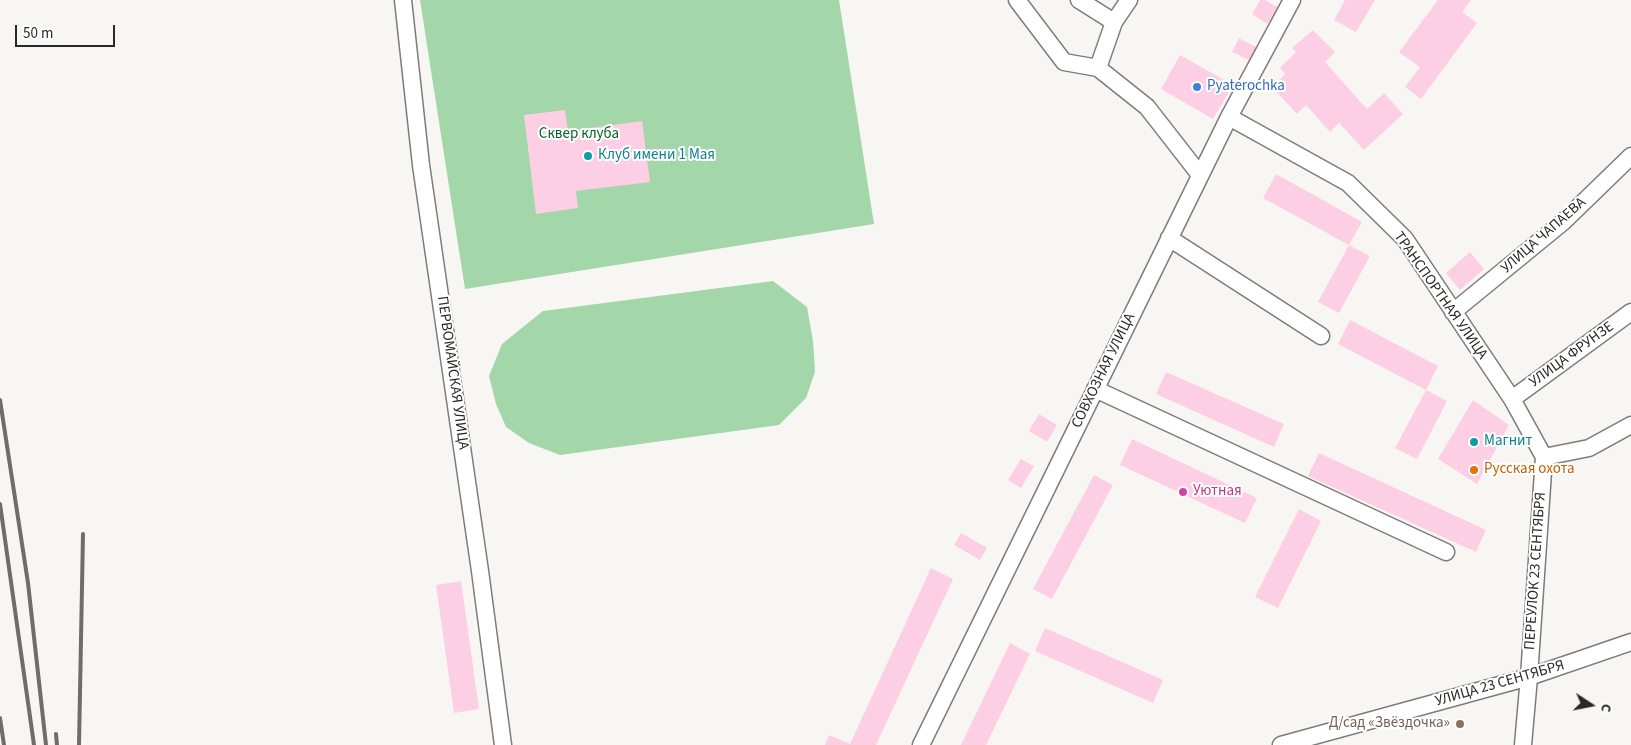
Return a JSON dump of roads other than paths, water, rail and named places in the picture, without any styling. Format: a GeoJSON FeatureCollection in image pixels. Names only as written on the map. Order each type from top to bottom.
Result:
{"type":"FeatureCollection","features":[{"type":"Feature","properties":{"kind":"street","name":"ПЕРВОМАЙСКАЯ УЛИЦА"},"geometry":{"type":"LineString","coordinates":[[403,0],[421,165],[480,571],[503,745]]}},
{"type":"Feature","properties":{"kind":"street"},"geometry":{"type":"LineString","coordinates":[[1017,0],[1064,62],[1098,68],[1147,107],[1200,175]]}},
{"type":"Feature","properties":{"kind":"street"},"geometry":{"type":"LineString","coordinates":[[1079,0],[1114,22]]}},
{"type":"Feature","properties":{"kind":"street"},"geometry":{"type":"LineString","coordinates":[[1098,68],[1114,22],[1129,0]]}},
{"type":"Feature","properties":{"kind":"street","name":"СОВХОЗНАЯ УЛИЦА"},"geometry":{"type":"LineString","coordinates":[[921,745],[1200,175],[1292,0]]}},
{"type":"Feature","properties":{"kind":"street","name":"ТРАНСПОРТНАЯ УЛИЦА"},"geometry":{"type":"LineString","coordinates":[[1229,117],[1348,183],[1405,240],[1512,399],[1544,457]]}},
{"type":"Feature","properties":{"kind":"street","name":"УЛИЦА ЧАПАЕВА"},"geometry":{"type":"LineString","coordinates":[[1453,312],[1563,222],[1631,156]]}},
{"type":"Feature","properties":{"kind":"street"},"geometry":{"type":"LineString","coordinates":[[1169,238],[1321,336]]}},
{"type":"Feature","properties":{"kind":"street","name":"УЛИЦА ФРУНЗЕ"},"geometry":{"type":"LineString","coordinates":[[1512,399],[1631,312]]}},
{"type":"Feature","properties":{"kind":"street"},"geometry":{"type":"LineString","coordinates":[[1096,389],[1446,552]]}},
{"type":"Feature","properties":{"kind":"street"},"geometry":{"type":"LineString","coordinates":[[1544,457],[1590,448],[1631,426]]}},
{"type":"Feature","properties":{"kind":"street","name":"ПЕРЕУЛОК 23 СЕНТЯБРЯ"},"geometry":{"type":"LineString","coordinates":[[1523,745],[1544,457]]}},
{"type":"Feature","properties":{"kind":"street","name":"УЛИЦА 23 СЕНТЯБРЯ"},"geometry":{"type":"LineString","coordinates":[[1281,745],[1529,677],[1631,642]]}},
{"type":"Feature","properties":{"kind":"railway"},"geometry":{"type":"LineString","coordinates":[[0,400],[28,583],[46,745]]}},
{"type":"Feature","properties":{"kind":"railway"},"geometry":{"type":"LineString","coordinates":[[0,504],[34,745]]}},
{"type":"Feature","properties":{"kind":"railway"},"geometry":{"type":"LineString","coordinates":[[79,745],[83,534]]}},
{"type":"Feature","properties":{"kind":"railway"},"geometry":{"type":"LineString","coordinates":[[0,718],[4,745]]}},
{"type":"Feature","properties":{"kind":"railway"},"geometry":{"type":"LineString","coordinates":[[56,734],[57,745]]}},
{"type":"Feature","properties":{"kind":"place","name":"Pyaterochka"},"geometry":{"type":"Point","coordinates":[1197,87]}},
{"type":"Feature","properties":{"kind":"place","name":"Клуб имени 1 Мая"},"geometry":{"type":"Point","coordinates":[588,156]}},
{"type":"Feature","properties":{"kind":"place","name":"Магнит"},"geometry":{"type":"Point","coordinates":[1474,442]}},
{"type":"Feature","properties":{"kind":"place","name":"Русская охота"},"geometry":{"type":"Point","coordinates":[1474,470]}},
{"type":"Feature","properties":{"kind":"place","name":"Уютная"},"geometry":{"type":"Point","coordinates":[1183,492]}},
{"type":"Feature","properties":{"kind":"place","name":"Д/сад «Звёздочка»"},"geometry":{"type":"Point","coordinates":[1460,724]}},
{"type":"Feature","properties":{"kind":"park label","name":"Сквер клуба"},"geometry":{"type":"Point","coordinates":[579,135]}}]}
